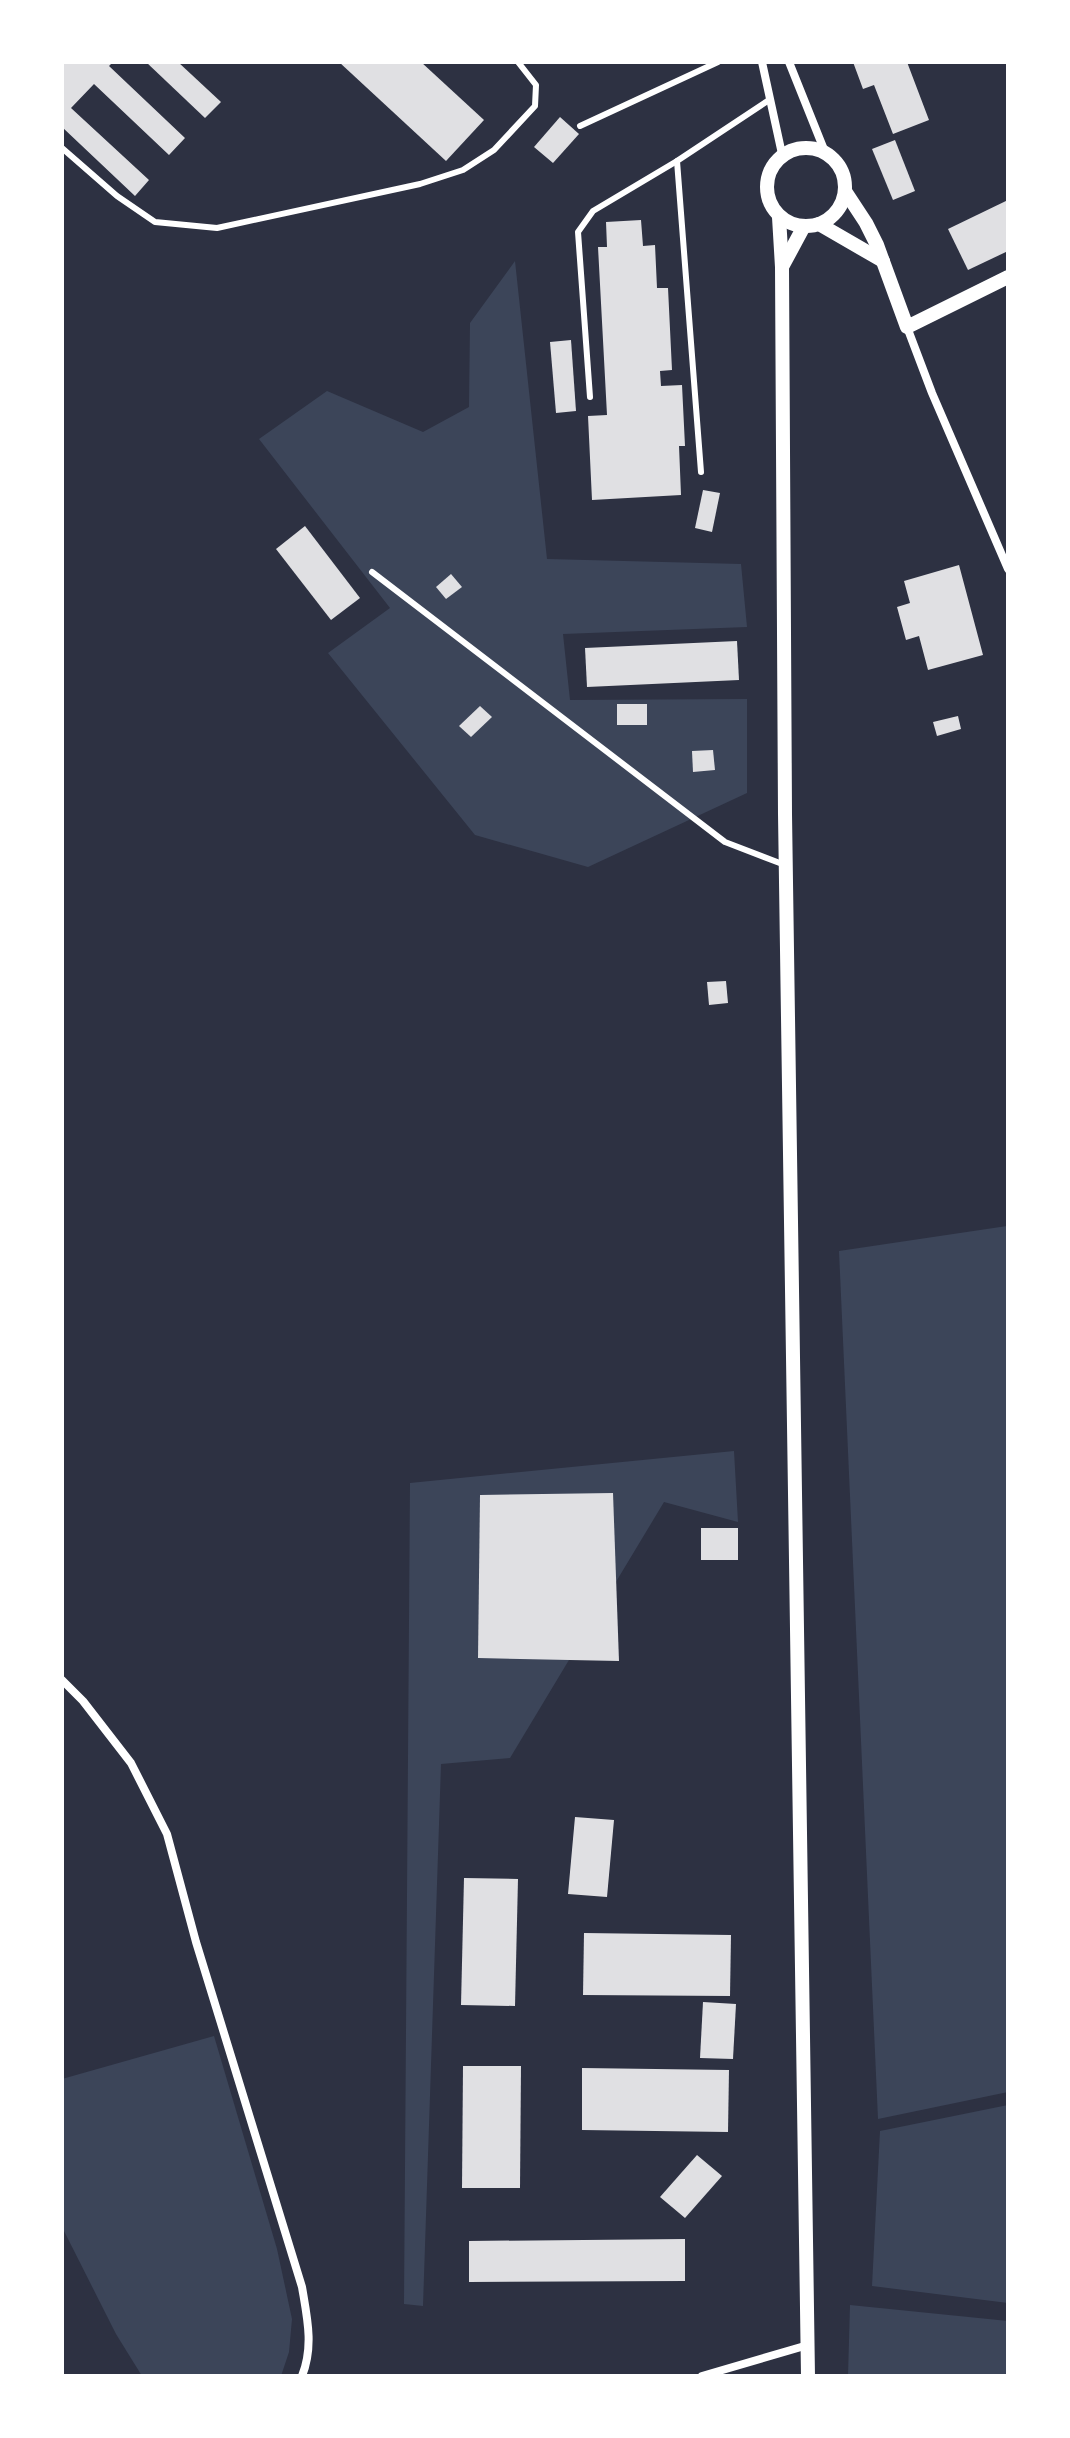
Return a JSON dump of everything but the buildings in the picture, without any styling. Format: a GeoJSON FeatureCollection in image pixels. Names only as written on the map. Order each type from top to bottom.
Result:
{"type":"FeatureCollection","features":[{"type":"Feature","properties":{"kind":"street"},"geometry":{"type":"LineString","coordinates":[[762,62],[782,154]]}},
{"type":"Feature","properties":{"kind":"street"},"geometry":{"type":"LineString","coordinates":[[789,62],[825,152]]}},
{"type":"Feature","properties":{"kind":"street"},"geometry":{"type":"LineString","coordinates":[[797,148],[825,152],[842,169],[846,182],[839,207],[831,217],[819,224],[803,228],[794,226],[779,217],[769,202],[768,176],[782,154],[797,148]]}},
{"type":"Feature","properties":{"kind":"street"},"geometry":{"type":"LineString","coordinates":[[845,191],[866,223],[883,261],[932,393],[1008,569]]}},
{"type":"Feature","properties":{"kind":"street"},"geometry":{"type":"LineString","coordinates":[[779,217],[782,267],[785,865],[808,2376]]}},
{"type":"Feature","properties":{"kind":"street"},"geometry":{"type":"LineString","coordinates":[[819,224],[883,261]]}},
{"type":"Feature","properties":{"kind":"street"},"geometry":{"type":"LineString","coordinates":[[782,267],[803,228]]}},
{"type":"Feature","properties":{"kind":"street"},"geometry":{"type":"LineString","coordinates":[[907,327],[1008,277]]}},
{"type":"Feature","properties":{"kind":"street"},"geometry":{"type":"LineString","coordinates":[[62,1680],[83,1701],[131,1763],[167,1834],[196,1942],[302,2287],[309,2326],[309,2360],[302,2376]]}},
{"type":"Feature","properties":{"kind":"street"},"geometry":{"type":"LineString","coordinates":[[702,2376],[808,2345]]}},
{"type":"Feature","properties":{"kind":"lane"},"geometry":{"type":"LineString","coordinates":[[62,148],[117,196],[155,222],[217,228],[420,184],[463,170],[494,150],[535,106],[536,85],[518,62]]}},
{"type":"Feature","properties":{"kind":"lane"},"geometry":{"type":"LineString","coordinates":[[580,126],[718,62]]}},
{"type":"Feature","properties":{"kind":"lane"},"geometry":{"type":"LineString","coordinates":[[590,397],[578,232],[593,211],[677,161],[769,100]]}},
{"type":"Feature","properties":{"kind":"lane"},"geometry":{"type":"LineString","coordinates":[[677,161],[701,472]]}},
{"type":"Feature","properties":{"kind":"lane"},"geometry":{"type":"LineString","coordinates":[[372,572],[725,842],[785,865]]}},
{"type":"Feature","properties":{"kind":"shaded area"},"geometry":{"type":"Polygon","coordinates":[[[515,261],[547,559],[741,564],[747,627],[563,634],[570,700],[747,699],[747,793],[588,867],[475,835],[328,653],[390,608],[259,439],[327,391],[423,432],[469,407],[470,323],[515,261]]]}},
{"type":"Feature","properties":{"kind":"shaded area"},"geometry":{"type":"Polygon","coordinates":[[[1007,1226],[1008,2092],[878,2119],[839,1251],[1007,1226]]]}},
{"type":"Feature","properties":{"kind":"shaded area"},"geometry":{"type":"Polygon","coordinates":[[[734,1451],[738,1522],[664,1502],[510,1758],[441,1764],[423,2306],[404,2304],[410,1483],[734,1451]]]}},
{"type":"Feature","properties":{"kind":"shaded area"},"geometry":{"type":"Polygon","coordinates":[[[214,2036],[277,2249],[292,2319],[289,2352],[281,2376],[142,2376],[116,2334],[62,2227],[62,2079],[214,2036]]]}},
{"type":"Feature","properties":{"kind":"shaded area"},"geometry":{"type":"Polygon","coordinates":[[[1008,2105],[1008,2303],[872,2286],[880,2131],[1008,2105]]]}},
{"type":"Feature","properties":{"kind":"shaded area"},"geometry":{"type":"Polygon","coordinates":[[[850,2305],[1008,2321],[1008,2376],[848,2376],[850,2305]]]}}]}
